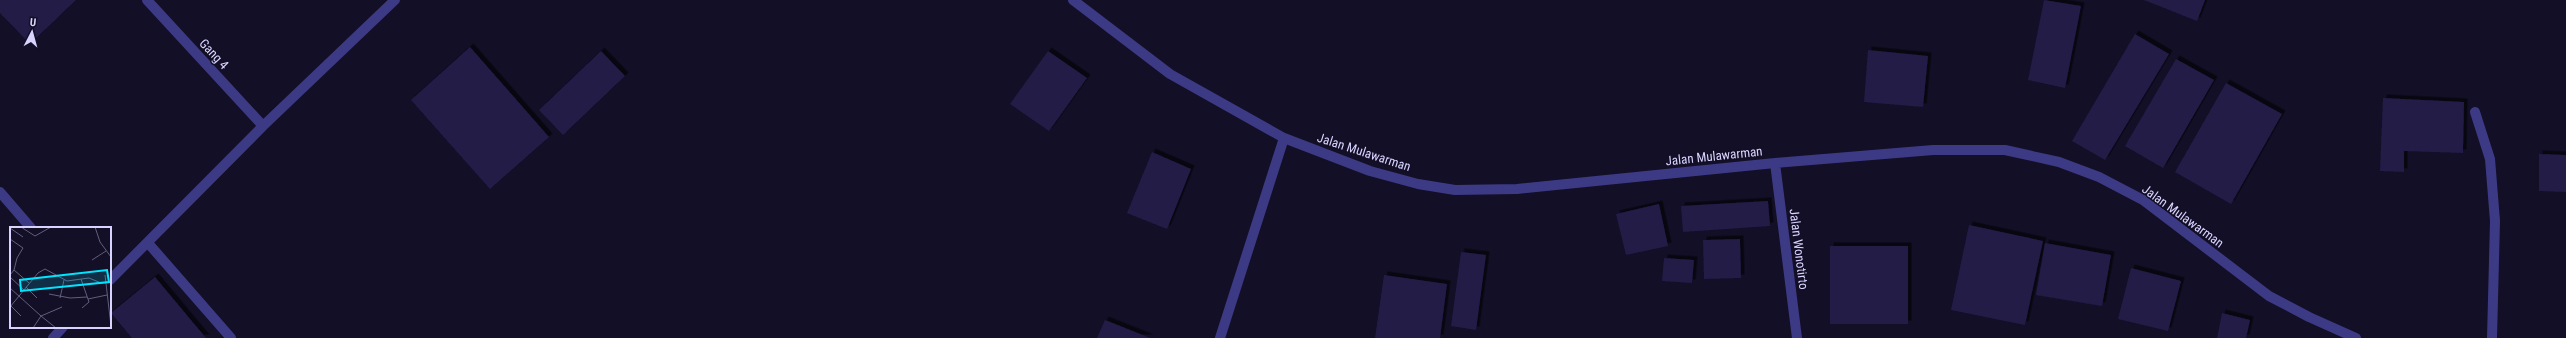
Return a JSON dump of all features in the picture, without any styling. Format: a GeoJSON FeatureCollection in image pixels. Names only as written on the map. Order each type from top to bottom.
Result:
{"type":"FeatureCollection","features":[{"type":"Feature","properties":{"kind":"street","name":"Gang 4"},"geometry":{"type":"LineString","coordinates":[[147,0],[263,126]]}},
{"type":"Feature","properties":{"kind":"street"},"geometry":{"type":"LineString","coordinates":[[111,279],[263,126],[396,0]]}},
{"type":"Feature","properties":{"kind":"street","name":"Jalan Mulawarman"},"geometry":{"type":"LineString","coordinates":[[1073,0],[1170,74],[1284,138],[1370,171],[1418,184],[1455,190],[1517,189],[1775,163],[1933,150],[2005,150],[2059,162],[2100,178],[2143,200],[2269,296],[2309,317],[2356,338]]}},
{"type":"Feature","properties":{"kind":"street"},"geometry":{"type":"LineString","coordinates":[[2475,112],[2490,159],[2495,221],[2492,338]]}},
{"type":"Feature","properties":{"kind":"street"},"geometry":{"type":"LineString","coordinates":[[1220,338],[1284,138]]}},
{"type":"Feature","properties":{"kind":"street","name":"Jalan Wonotirto"},"geometry":{"type":"LineString","coordinates":[[1775,163],[1797,338]]}},
{"type":"Feature","properties":{"kind":"street"},"geometry":{"type":"LineString","coordinates":[[0,192],[30,227]]}},
{"type":"Feature","properties":{"kind":"street"},"geometry":{"type":"LineString","coordinates":[[148,243],[230,338]]}},
{"type":"Feature","properties":{"kind":"street"},"geometry":{"type":"LineString","coordinates":[[53,338],[62,328]]}},
{"type":"Feature","properties":{"kind":"building"},"geometry":{"type":"Polygon","coordinates":[[[0,0],[76,0],[30,44],[0,13],[0,0]]]}},
{"type":"Feature","properties":{"kind":"building"},"geometry":{"type":"Polygon","coordinates":[[[2044,0],[2081,6],[2065,88],[2028,80],[2044,0]]]}},
{"type":"Feature","properties":{"kind":"building"},"geometry":{"type":"Polygon","coordinates":[[[2144,0],[2205,0],[2197,21],[2144,0]]]}},
{"type":"Feature","properties":{"kind":"building"},"geometry":{"type":"Polygon","coordinates":[[[2135,34],[2169,54],[2105,160],[2072,141],[2135,34]]]}},
{"type":"Feature","properties":{"kind":"building"},"geometry":{"type":"Polygon","coordinates":[[[470,47],[549,137],[490,189],[411,100],[470,47]]]}},
{"type":"Feature","properties":{"kind":"building"},"geometry":{"type":"Polygon","coordinates":[[[1868,50],[1928,56],[1923,107],[1864,102],[1868,50]]]}},
{"type":"Feature","properties":{"kind":"building"},"geometry":{"type":"Polygon","coordinates":[[[601,51],[625,76],[563,135],[539,110],[601,51]]]}},
{"type":"Feature","properties":{"kind":"building"},"geometry":{"type":"Polygon","coordinates":[[[1048,51],[1087,78],[1049,131],[1010,104],[1048,51]]]}},
{"type":"Feature","properties":{"kind":"building"},"geometry":{"type":"Polygon","coordinates":[[[2176,59],[2214,80],[2163,168],[2125,146],[2176,59]]]}},
{"type":"Feature","properties":{"kind":"building"},"geometry":{"type":"Polygon","coordinates":[[[2226,83],[2282,114],[2231,204],[2175,172],[2226,83]]]}},
{"type":"Feature","properties":{"kind":"building"},"geometry":{"type":"Polygon","coordinates":[[[2383,98],[2464,102],[2463,153],[2404,151],[2404,172],[2380,171],[2383,98]]]}},
{"type":"Feature","properties":{"kind":"building"},"geometry":{"type":"Polygon","coordinates":[[[1152,152],[1191,169],[1167,229],[1127,213],[1152,152]]]}},
{"type":"Feature","properties":{"kind":"building"},"geometry":{"type":"Polygon","coordinates":[[[2539,154],[2566,155],[2566,192],[2539,191],[2539,154]]]}},
{"type":"Feature","properties":{"kind":"building"},"geometry":{"type":"Polygon","coordinates":[[[1768,201],[1770,226],[1683,232],[1681,206],[1768,201]]]}},
{"type":"Feature","properties":{"kind":"building"},"geometry":{"type":"Polygon","coordinates":[[[1659,204],[1668,246],[1626,255],[1616,214],[1659,204]]]}},
{"type":"Feature","properties":{"kind":"building"},"geometry":{"type":"Polygon","coordinates":[[[1969,225],[2043,241],[2025,325],[1951,310],[1969,225]]]}},
{"type":"Feature","properties":{"kind":"building"},"geometry":{"type":"Polygon","coordinates":[[[1740,239],[1741,278],[1704,279],[1703,240],[1740,239]]]}},
{"type":"Feature","properties":{"kind":"building"},"geometry":{"type":"Polygon","coordinates":[[[2045,243],[2111,255],[2102,306],[2036,295],[2045,243]]]}},
{"type":"Feature","properties":{"kind":"building"},"geometry":{"type":"Polygon","coordinates":[[[1830,246],[1908,246],[1908,324],[1830,324],[1830,246]]]}},
{"type":"Feature","properties":{"kind":"building"},"geometry":{"type":"Polygon","coordinates":[[[1461,252],[1486,255],[1476,330],[1451,326],[1461,252]]]}},
{"type":"Feature","properties":{"kind":"building"},"geometry":{"type":"Polygon","coordinates":[[[1664,258],[1694,260],[1692,283],[1662,281],[1664,258]]]}},
{"type":"Feature","properties":{"kind":"building"},"geometry":{"type":"Polygon","coordinates":[[[2131,268],[2181,281],[2168,331],[2118,319],[2131,268]]]}},
{"type":"Feature","properties":{"kind":"building"},"geometry":{"type":"Polygon","coordinates":[[[1384,275],[1447,284],[1440,338],[1375,338],[1384,275]]]}},
{"type":"Feature","properties":{"kind":"building"},"geometry":{"type":"Polygon","coordinates":[[[155,277],[206,338],[132,338],[111,313],[155,277]]]}},
{"type":"Feature","properties":{"kind":"building"},"geometry":{"type":"Polygon","coordinates":[[[2222,313],[2250,320],[2246,338],[2217,338],[2222,313]]]}},
{"type":"Feature","properties":{"kind":"building"},"geometry":{"type":"Polygon","coordinates":[[[1105,320],[1150,338],[1097,338],[1105,320]]]}}]}
